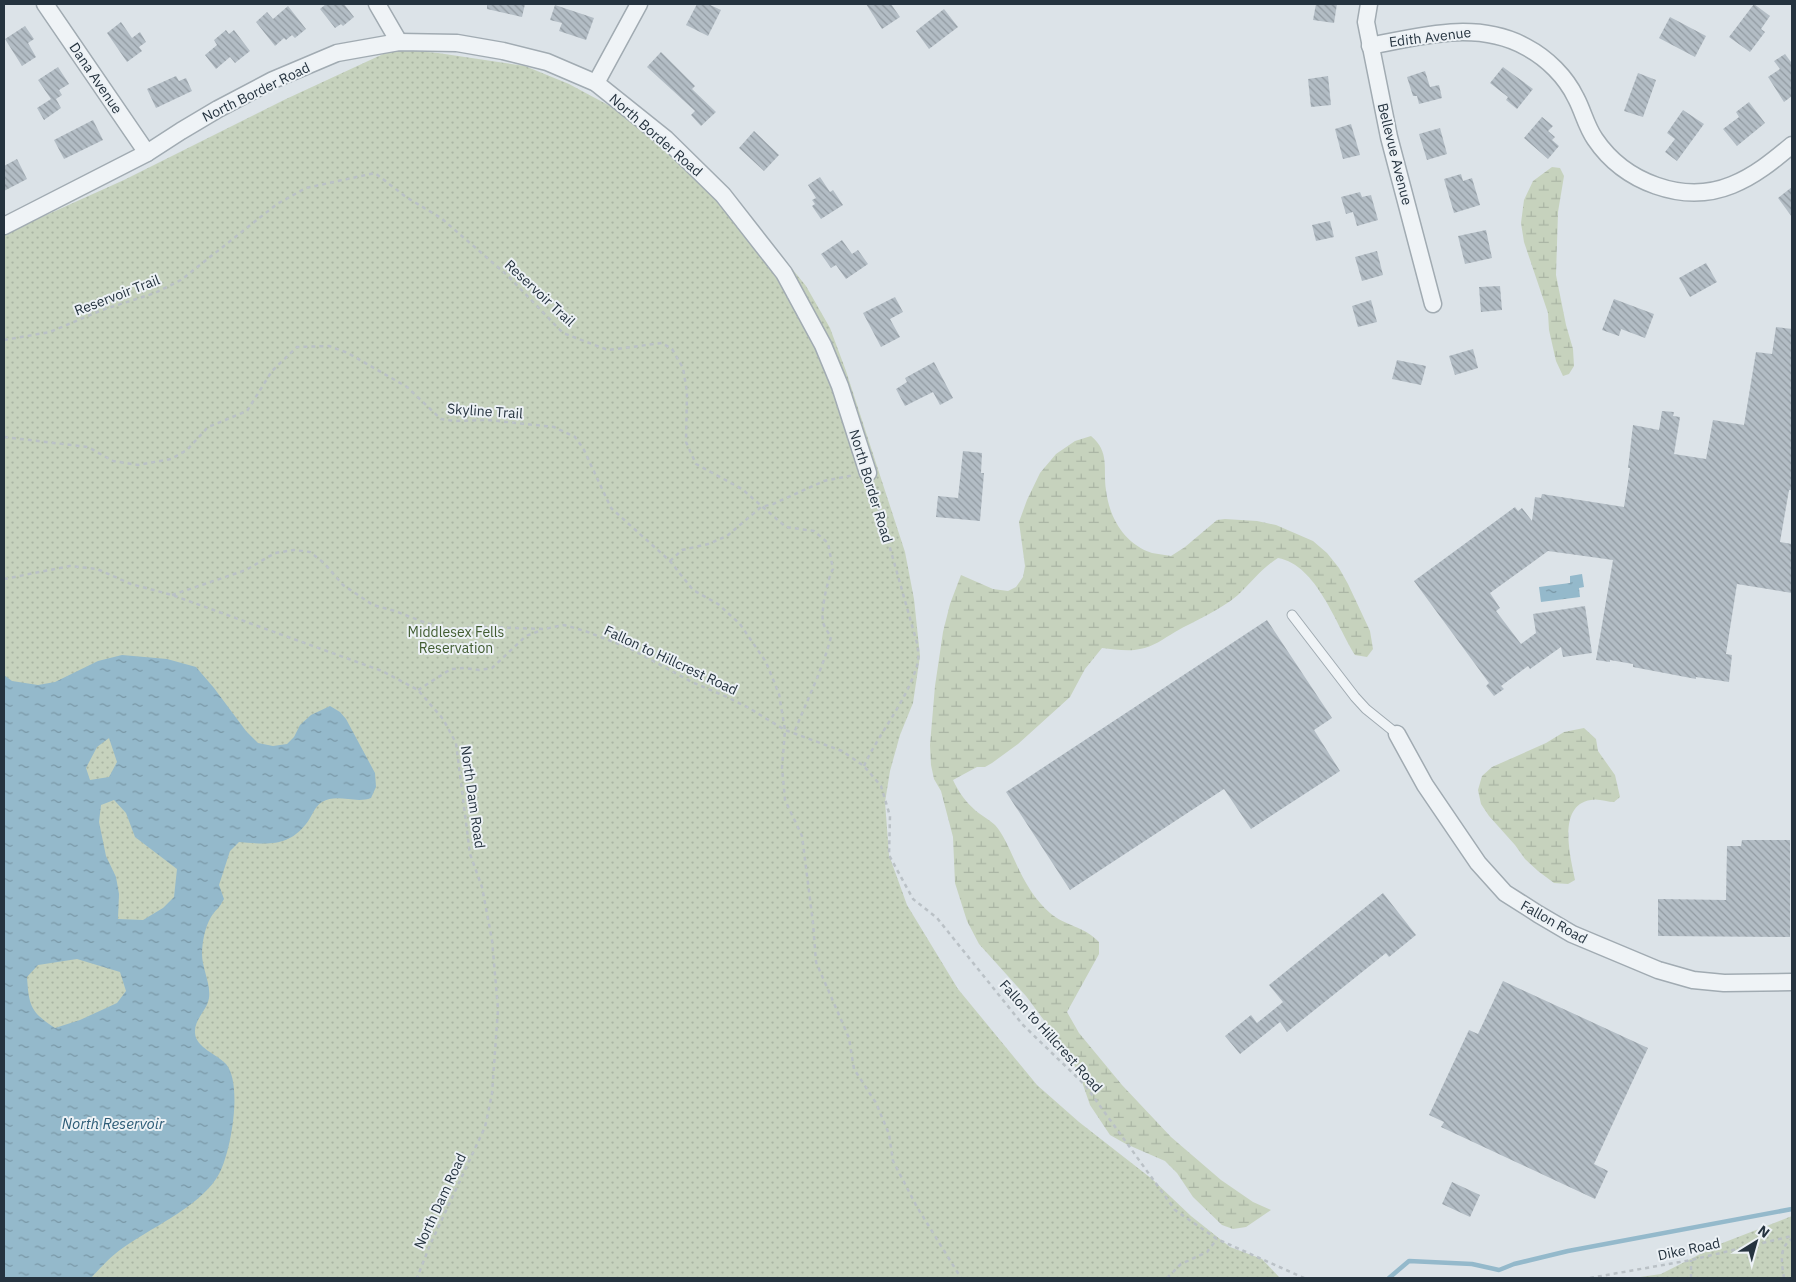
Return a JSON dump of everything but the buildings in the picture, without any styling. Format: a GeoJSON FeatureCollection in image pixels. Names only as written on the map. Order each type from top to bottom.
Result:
{"type":"FeatureCollection","features":[{"type":"Feature","properties":{"kind":"street","name":"Dana Avenue"},"geometry":{"type":"LineString","coordinates":[[45,4],[147,153]]}},
{"type":"Feature","properties":{"kind":"street"},"geometry":{"type":"LineString","coordinates":[[377,4],[399,42]]}},
{"type":"Feature","properties":{"kind":"street"},"geometry":{"type":"LineString","coordinates":[[596,83],[639,4]]}},
{"type":"Feature","properties":{"kind":"street","name":"Bellevue Avenue"},"geometry":{"type":"LineString","coordinates":[[1369,4],[1366,22],[1389,137],[1433,304]]}},
{"type":"Feature","properties":{"kind":"street","name":"Edith Avenue"},"geometry":{"type":"LineString","coordinates":[[1370,46],[1410,38],[1465,31],[1486,33],[1518,42],[1536,53],[1560,74],[1576,98],[1587,126],[1607,154],[1630,173],[1661,187],[1678,191],[1704,191],[1730,186],[1758,171],[1792,145]]}},
{"type":"Feature","properties":{"kind":"street","name":"North Border Road"},"geometry":{"type":"LineString","coordinates":[[4,226],[147,153],[218,109],[273,80],[337,53],[399,42],[457,43],[503,51],[547,62],[596,83],[666,139],[723,195],[784,273],[823,345],[840,386],[868,473]]}},
{"type":"Feature","properties":{"kind":"street","name":"Fallon Road"},"geometry":{"type":"LineString","coordinates":[[1396,734],[1425,785],[1478,863],[1505,893],[1532,910],[1572,934],[1658,970],[1693,980],[1724,983],[1792,982]]}},
{"type":"Feature","properties":{"kind":"lane"},"geometry":{"type":"LineString","coordinates":[[1292,615],[1355,697],[1366,709],[1396,734]]}},
{"type":"Feature","properties":{"kind":"path","name":"Reservoir Trail"},"geometry":{"type":"LineString","coordinates":[[4,340],[50,332],[102,310],[155,292],[181,280],[277,204],[306,188],[375,173],[406,197],[448,224],[507,275],[563,333],[608,350],[662,343],[672,348],[683,368],[687,392],[686,442],[696,464],[742,489],[786,527],[814,531],[828,544],[833,569],[830,575],[823,613],[823,624],[831,636],[823,665],[794,733]]}},
{"type":"Feature","properties":{"kind":"path","name":"Skyline Trail"},"geometry":{"type":"LineString","coordinates":[[4,437],[88,447],[113,461],[138,465],[171,459],[187,450],[208,427],[247,411],[272,371],[297,347],[328,346],[348,353],[407,387],[442,419],[454,421],[488,420],[554,426],[575,436],[583,448],[611,508],[670,561],[693,590],[718,604],[740,624],[766,662],[779,694],[785,730],[782,768],[786,800],[802,836],[816,962],[849,1038],[854,1069],[876,1103],[889,1134],[893,1161],[918,1207],[961,1278]]}},
{"type":"Feature","properties":{"kind":"path"},"geometry":{"type":"LineString","coordinates":[[670,561],[682,550],[708,544],[727,536],[761,507],[773,504],[824,480],[868,473]]}},
{"type":"Feature","properties":{"kind":"path","name":"North Border Road"},"geometry":{"type":"LineString","coordinates":[[864,766],[873,746],[908,689],[919,660],[918,643],[868,473]]}},
{"type":"Feature","properties":{"kind":"path","name":"Fallon to Hillcrest Road"},"geometry":{"type":"LineString","coordinates":[[172,595],[246,570],[275,553],[294,550],[310,552],[343,584],[373,605],[426,623],[446,628],[544,629]]}},
{"type":"Feature","properties":{"kind":"path","name":"North Dam Road"},"geometry":{"type":"LineString","coordinates":[[4,579],[70,566],[97,569],[131,584],[172,595],[382,671],[418,690],[443,719],[456,743],[470,854],[482,887],[492,940],[498,1009],[492,1094],[486,1126],[430,1245],[417,1278]]}},
{"type":"Feature","properties":{"kind":"path","name":"Fallon to Hillcrest Road"},"geometry":{"type":"LineString","coordinates":[[418,690],[451,669],[479,670],[492,668],[526,636],[544,629],[564,625],[628,648],[692,682],[750,708],[785,730]]}},
{"type":"Feature","properties":{"kind":"path"},"geometry":{"type":"LineString","coordinates":[[785,730],[794,733]]}},
{"type":"Feature","properties":{"kind":"path","name":"Fallon to Hillcrest Road"},"geometry":{"type":"LineString","coordinates":[[794,733],[842,751],[864,766],[881,786],[890,816],[889,855],[913,899],[937,918],[1023,1025],[1085,1085],[1175,1210],[1217,1240],[1304,1278]]}},
{"type":"Feature","properties":{"kind":"path"},"geometry":{"type":"LineString","coordinates":[[1784,1278],[1781,1257],[1792,1237]]}},
{"type":"Feature","properties":{"kind":"path","name":"Dike Road"},"geometry":{"type":"LineString","coordinates":[[1590,1278],[1691,1260],[1792,1237]]}},
{"type":"Feature","properties":{"kind":"path"},"geometry":{"type":"LineString","coordinates":[[1167,1278],[1181,1264],[1207,1252],[1217,1240]]}},
{"type":"Feature","properties":{"kind":"path"},"geometry":{"type":"LineString","coordinates":[[1690,1278],[1691,1260]]}},
{"type":"Feature","properties":{"kind":"green space","name":"Middlesex Fells Reservation"},"geometry":{"type":"Polygon","coordinates":[[[394,49],[438,53],[525,66],[569,84],[610,106],[646,131],[756,224],[806,286],[830,328],[846,371],[905,552],[914,599],[920,656],[913,703],[900,735],[890,771],[885,802],[889,855],[907,905],[958,989],[1037,1085],[1079,1122],[1152,1179],[1191,1216],[1230,1247],[1262,1259],[1280,1278],[4,1278],[4,234],[124,180],[286,99],[394,49]]]}},
{"type":"Feature","properties":{"kind":"green space"},"geometry":{"type":"Polygon","coordinates":[[[1552,167],[1560,168],[1564,176],[1558,212],[1556,275],[1573,349],[1574,366],[1569,374],[1563,376],[1556,361],[1549,330],[1548,313],[1524,242],[1521,223],[1524,200],[1533,181],[1552,167]]]}},
{"type":"Feature","properties":{"kind":"green space"},"geometry":{"type":"Polygon","coordinates":[[[1091,436],[1101,448],[1103,454],[1106,490],[1114,519],[1133,543],[1152,553],[1171,556],[1185,547],[1217,520],[1257,521],[1276,525],[1313,541],[1327,553],[1339,568],[1348,584],[1370,631],[1373,649],[1367,657],[1355,655],[1324,598],[1314,584],[1304,572],[1292,563],[1278,558],[1267,566],[1231,601],[1154,645],[1131,650],[1102,648],[1085,669],[1070,697],[1018,744],[985,767],[977,767],[953,780],[969,804],[998,829],[1006,841],[1025,881],[1044,907],[1062,921],[1087,933],[1099,942],[1099,954],[1067,1012],[1079,1033],[1122,1085],[1171,1137],[1221,1180],[1253,1202],[1271,1210],[1246,1227],[1233,1229],[1222,1225],[1193,1197],[1177,1173],[1165,1161],[1110,1135],[1090,1105],[1081,1079],[1069,1054],[1026,996],[979,944],[967,921],[955,883],[953,837],[941,791],[934,779],[931,765],[930,745],[935,686],[943,632],[950,604],[961,575],[993,589],[1008,591],[1016,587],[1023,577],[1025,566],[1019,522],[1040,473],[1056,454],[1075,441],[1091,436]]]}},
{"type":"Feature","properties":{"kind":"green space"},"geometry":{"type":"Polygon","coordinates":[[[1584,728],[1596,739],[1598,751],[1615,775],[1620,797],[1614,802],[1597,799],[1591,800],[1580,804],[1573,812],[1568,834],[1575,880],[1568,884],[1554,883],[1525,859],[1489,816],[1481,804],[1478,790],[1482,776],[1492,767],[1546,743],[1564,732],[1584,728]]]}},
{"type":"Feature","properties":{"kind":"green space"},"geometry":{"type":"Polygon","coordinates":[[[1792,1216],[1792,1278],[1633,1278],[1661,1274],[1720,1244],[1792,1216]]]}},
{"type":"Feature","properties":{"kind":"water"},"geometry":{"type":"Polygon","coordinates":[[[1582,574],[1584,587],[1579,588],[1580,597],[1541,602],[1539,587],[1570,583],[1570,576],[1582,574]]]}},
{"type":"Feature","properties":{"kind":"water","name":"North Reservoir"},"geometry":{"type":"Polygon","coordinates":[[[122,655],[167,659],[196,667],[246,731],[258,743],[273,746],[287,744],[294,737],[300,725],[311,715],[330,706],[340,712],[346,719],[375,773],[376,787],[371,798],[365,800],[334,798],[322,802],[299,832],[284,841],[267,844],[239,842],[230,851],[219,885],[224,899],[209,921],[203,940],[202,959],[209,987],[209,998],[195,1028],[196,1038],[199,1043],[226,1064],[234,1087],[233,1118],[228,1150],[219,1174],[212,1185],[178,1214],[117,1252],[91,1278],[4,1278],[4,675],[12,681],[38,685],[55,682],[98,661],[122,655]],[[109,738],[97,747],[86,768],[90,780],[109,777],[117,762],[109,738]],[[114,800],[101,805],[99,822],[106,856],[116,877],[119,894],[118,919],[143,920],[163,908],[174,897],[177,869],[135,837],[126,813],[114,800]],[[77,959],[38,965],[27,977],[30,1001],[40,1017],[55,1028],[80,1020],[117,1003],[126,991],[120,972],[77,959]]]}},
{"type":"Feature","properties":{"kind":"waterway"},"geometry":{"type":"LineString","coordinates":[[1389,1278],[1409,1261],[1472,1264],[1499,1270],[1514,1264],[1568,1251],[1792,1209]]}}]}
